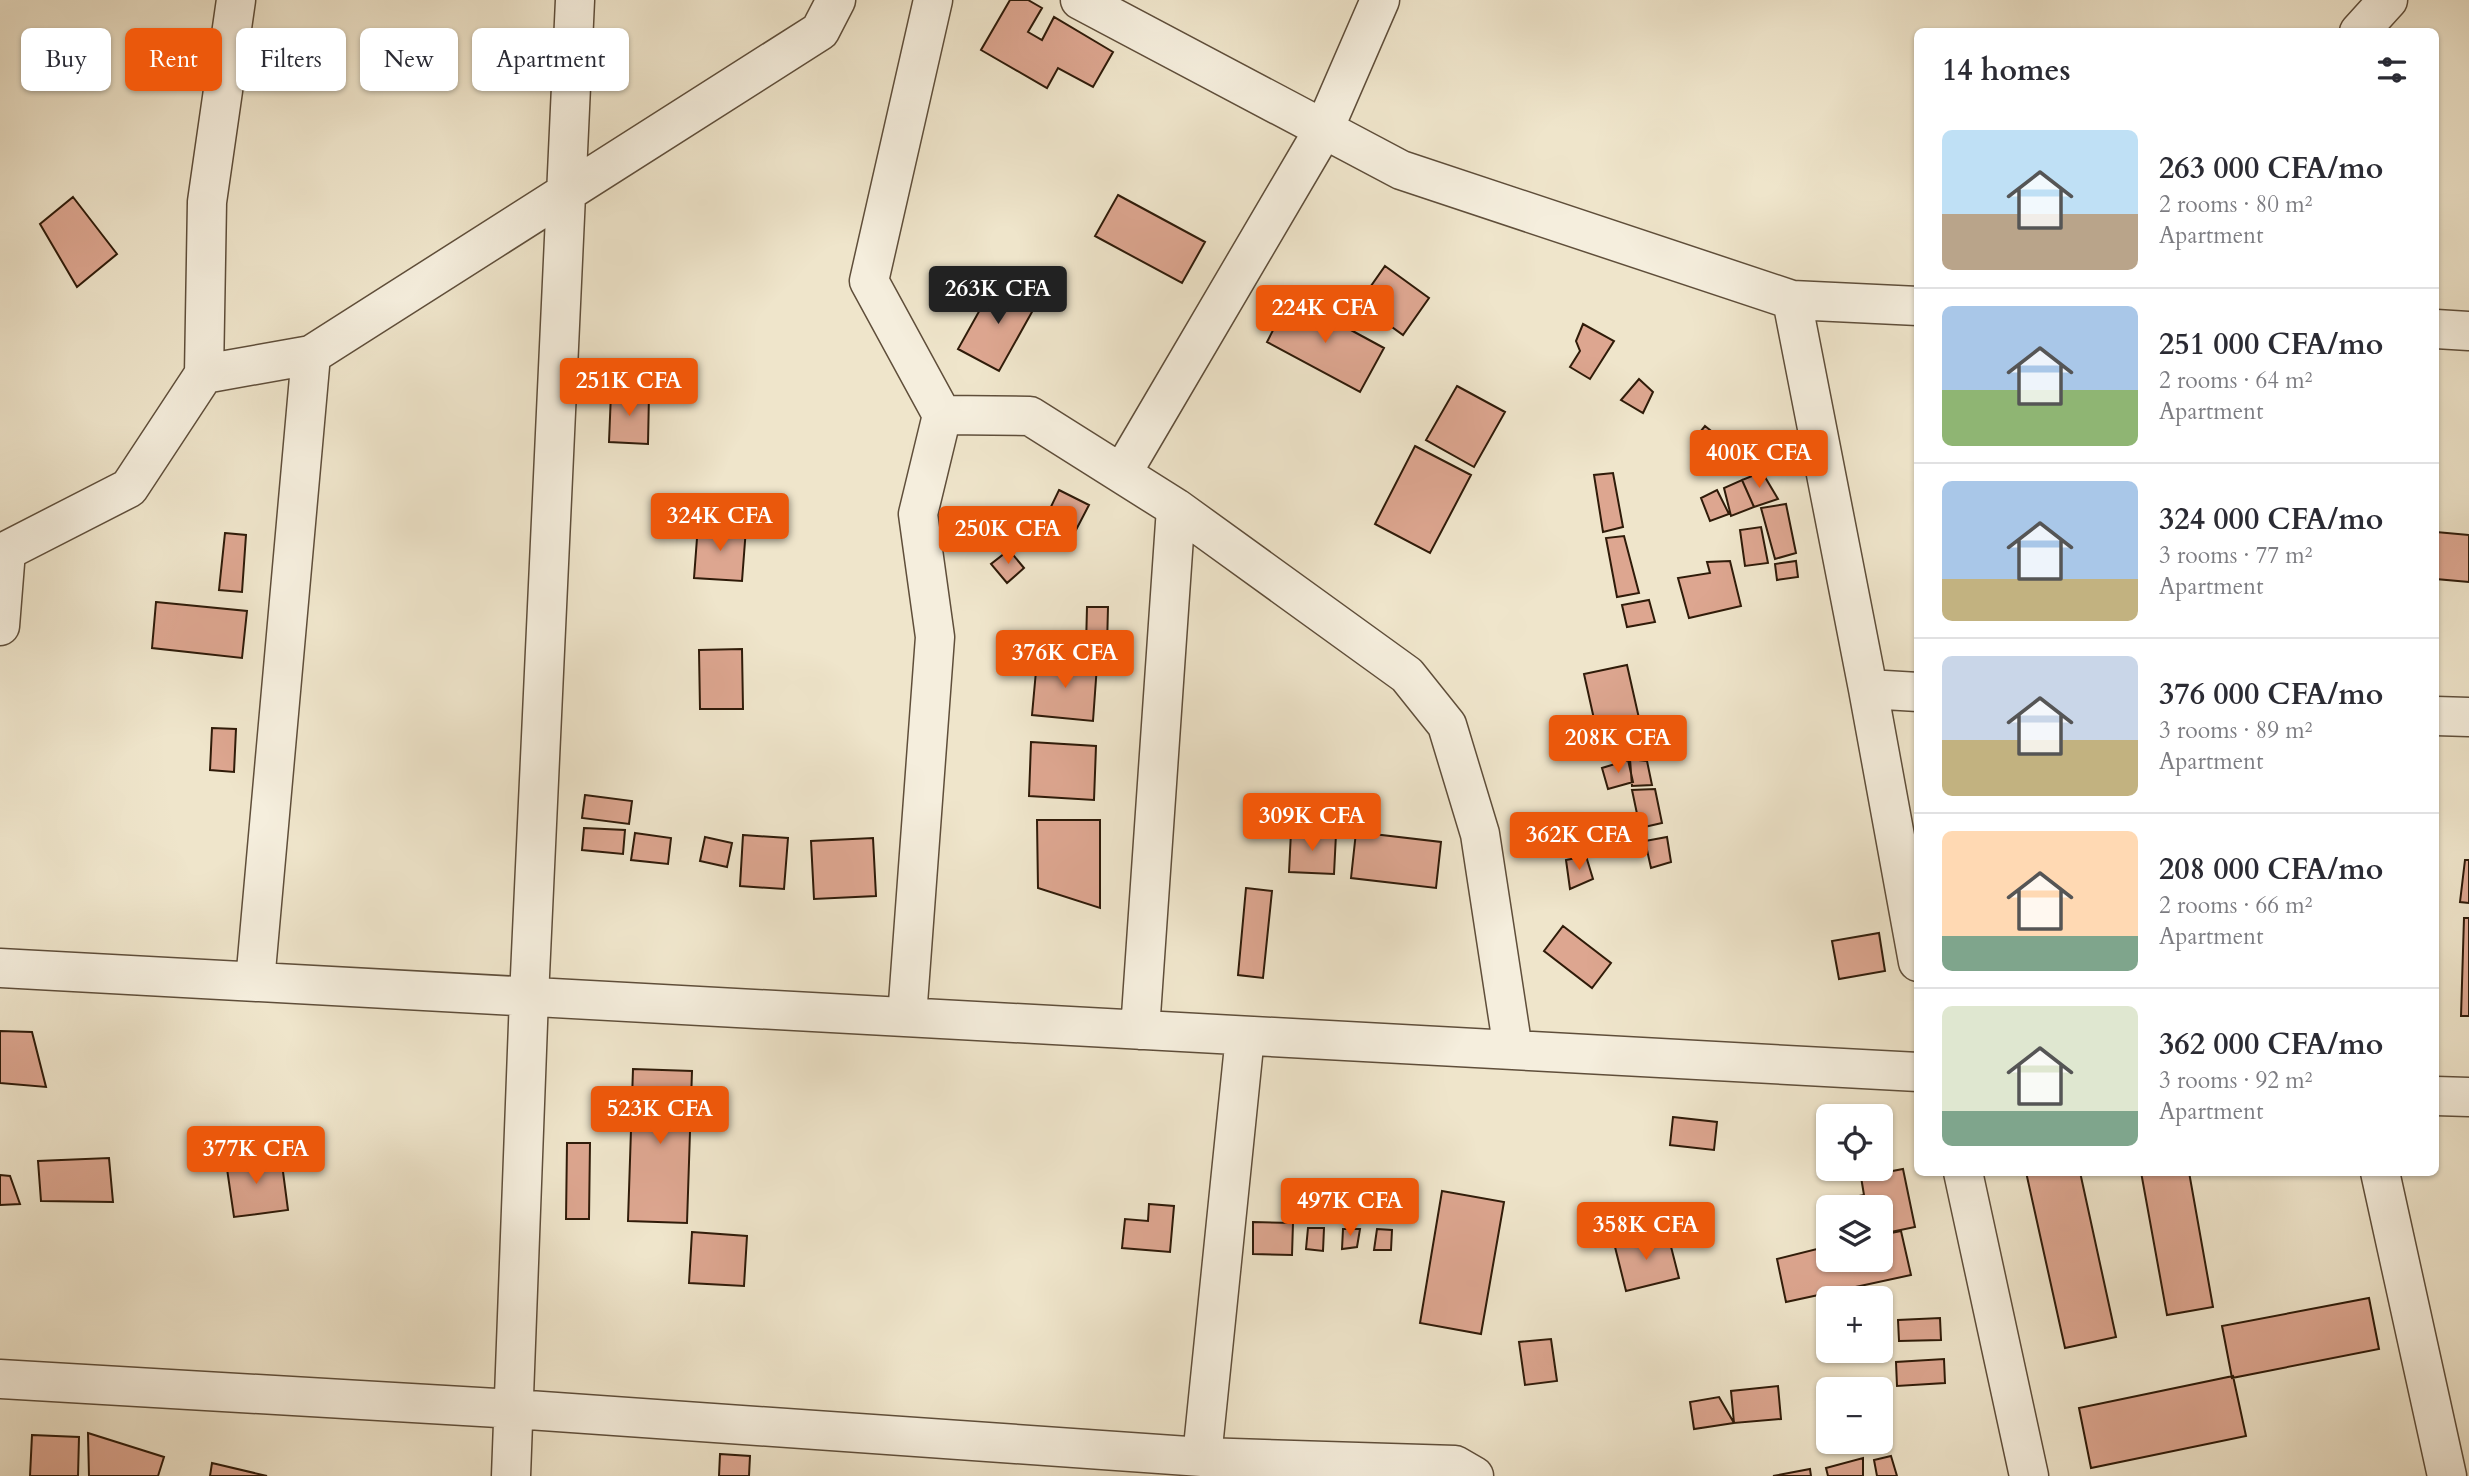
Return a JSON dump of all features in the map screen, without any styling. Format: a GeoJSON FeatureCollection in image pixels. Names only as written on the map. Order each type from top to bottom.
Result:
{"type":"FeatureCollection","features":[{"type":"Feature","properties":{"kind":"street"},"geometry":{"type":"LineString","coordinates":[[0,626],[3,553],[129,488],[204,374],[207,202],[236,0]]}},
{"type":"Feature","properties":{"kind":"street"},"geometry":{"type":"LineString","coordinates":[[511,1476],[529,997],[575,0]]}},
{"type":"Feature","properties":{"kind":"street"},"geometry":{"type":"LineString","coordinates":[[204,374],[311,355],[820,30],[836,0]]}},
{"type":"Feature","properties":{"kind":"street"},"geometry":{"type":"LineString","coordinates":[[907,1017],[935,637],[918,514],[942,415],[869,281],[933,0]]}},
{"type":"Feature","properties":{"kind":"street"},"geometry":{"type":"LineString","coordinates":[[1080,0],[1401,170],[1792,300],[1914,306]]}},
{"type":"Feature","properties":{"kind":"street"},"geometry":{"type":"LineString","coordinates":[[1122,473],[1324,129],[1380,0]]}},
{"type":"Feature","properties":{"kind":"street"},"geometry":{"type":"LineString","coordinates":[[2363,28],[2388,0]]}},
{"type":"Feature","properties":{"kind":"street"},"geometry":{"type":"LineString","coordinates":[[1792,300],[1914,940]]}},
{"type":"Feature","properties":{"kind":"street"},"geometry":{"type":"LineString","coordinates":[[2439,329],[2469,331]]}},
{"type":"Feature","properties":{"kind":"street"},"geometry":{"type":"LineString","coordinates":[[255,982],[311,355]]}},
{"type":"Feature","properties":{"kind":"street"},"geometry":{"type":"LineString","coordinates":[[942,415],[1030,416],[1176,508],[1407,675],[1447,724],[1480,834],[1513,1050]]}},
{"type":"Feature","properties":{"kind":"street"},"geometry":{"type":"LineString","coordinates":[[1140,1030],[1176,508]]}},
{"type":"Feature","properties":{"kind":"street"},"geometry":{"type":"LineString","coordinates":[[1868,689],[1914,692]]}},
{"type":"Feature","properties":{"kind":"street"},"geometry":{"type":"LineString","coordinates":[[2439,716],[2469,717]]}},
{"type":"Feature","properties":{"kind":"street"},"geometry":{"type":"LineString","coordinates":[[0,968],[1914,1072]]}},
{"type":"Feature","properties":{"kind":"street"},"geometry":{"type":"LineString","coordinates":[[1202,1457],[1245,1036]]}},
{"type":"Feature","properties":{"kind":"street"},"geometry":{"type":"LineString","coordinates":[[2439,1096],[2469,1097]]}},
{"type":"Feature","properties":{"kind":"street"},"geometry":{"type":"LineString","coordinates":[[1964,1176],[2029,1476]]}},
{"type":"Feature","properties":{"kind":"street"},"geometry":{"type":"LineString","coordinates":[[2381,1176],[2448,1476]]}},
{"type":"Feature","properties":{"kind":"street"},"geometry":{"type":"LineString","coordinates":[[0,1379],[514,1409],[1202,1457],[1455,1465],[1474,1476]]}},
{"type":"Feature","properties":{"kind":"building"},"geometry":{"type":"Polygon","coordinates":[[[1010,0],[1028,0],[1042,8],[1028,32],[1042,40],[1054,17],[1113,52],[1093,87],[1058,68],[1047,88],[981,50],[1010,0]]]}},
{"type":"Feature","properties":{"kind":"building"},"geometry":{"type":"Polygon","coordinates":[[[1118,195],[1205,242],[1182,283],[1095,236],[1118,195]]]}},
{"type":"Feature","properties":{"kind":"building"},"geometry":{"type":"Polygon","coordinates":[[[73,197],[117,254],[77,287],[40,224],[73,197]]]}},
{"type":"Feature","properties":{"kind":"building"},"geometry":{"type":"Polygon","coordinates":[[[1385,266],[1429,298],[1403,335],[1359,303],[1385,266]]]}},
{"type":"Feature","properties":{"kind":"building"},"geometry":{"type":"Polygon","coordinates":[[[996,281],[1037,303],[999,371],[958,349],[996,281]]]}},
{"type":"Feature","properties":{"kind":"building"},"geometry":{"type":"Polygon","coordinates":[[[1290,297],[1384,348],[1360,392],[1267,342],[1290,297]]]}},
{"type":"Feature","properties":{"kind":"building"},"geometry":{"type":"Polygon","coordinates":[[[1583,324],[1614,341],[1590,379],[1570,367],[1580,351],[1576,341],[1583,324]]]}},
{"type":"Feature","properties":{"kind":"building"},"geometry":{"type":"Polygon","coordinates":[[[1639,379],[1653,392],[1643,413],[1621,400],[1639,379]]]}},
{"type":"Feature","properties":{"kind":"building"},"geometry":{"type":"Polygon","coordinates":[[[1457,386],[1505,412],[1474,467],[1426,440],[1457,386]]]}},
{"type":"Feature","properties":{"kind":"building"},"geometry":{"type":"Polygon","coordinates":[[[611,393],[649,394],[648,444],[609,442],[611,393]]]}},
{"type":"Feature","properties":{"kind":"building"},"geometry":{"type":"Polygon","coordinates":[[[1705,426],[1730,446],[1712,464],[1692,442],[1705,426]]]}},
{"type":"Feature","properties":{"kind":"building"},"geometry":{"type":"Polygon","coordinates":[[[1415,446],[1471,475],[1430,553],[1375,524],[1415,446]]]}},
{"type":"Feature","properties":{"kind":"building"},"geometry":{"type":"Polygon","coordinates":[[[1762,472],[1778,499],[1754,507],[1742,480],[1762,472]]]}},
{"type":"Feature","properties":{"kind":"building"},"geometry":{"type":"Polygon","coordinates":[[[1613,473],[1623,527],[1603,532],[1594,475],[1613,473]]]}},
{"type":"Feature","properties":{"kind":"building"},"geometry":{"type":"Polygon","coordinates":[[[1742,480],[1754,507],[1731,516],[1724,488],[1742,480]]]}},
{"type":"Feature","properties":{"kind":"building"},"geometry":{"type":"Polygon","coordinates":[[[1059,490],[1089,505],[1076,530],[1047,515],[1059,490]]]}},
{"type":"Feature","properties":{"kind":"building"},"geometry":{"type":"Polygon","coordinates":[[[1717,490],[1729,514],[1710,521],[1701,498],[1717,490]]]}},
{"type":"Feature","properties":{"kind":"building"},"geometry":{"type":"Polygon","coordinates":[[[1786,504],[1796,553],[1775,559],[1761,508],[1786,504]]]}},
{"type":"Feature","properties":{"kind":"building"},"geometry":{"type":"Polygon","coordinates":[[[698,525],[746,528],[742,581],[694,578],[698,525]]]}},
{"type":"Feature","properties":{"kind":"building"},"geometry":{"type":"Polygon","coordinates":[[[1761,527],[1768,563],[1745,566],[1740,530],[1761,527]]]}},
{"type":"Feature","properties":{"kind":"building"},"geometry":{"type":"Polygon","coordinates":[[[2439,532],[2469,535],[2469,582],[2439,579],[2439,532]]]}},
{"type":"Feature","properties":{"kind":"building"},"geometry":{"type":"Polygon","coordinates":[[[225,533],[246,535],[242,592],[219,590],[225,533]]]}},
{"type":"Feature","properties":{"kind":"building"},"geometry":{"type":"Polygon","coordinates":[[[1624,536],[1639,593],[1617,597],[1606,538],[1624,536]]]}},
{"type":"Feature","properties":{"kind":"building"},"geometry":{"type":"Polygon","coordinates":[[[1009,550],[1024,568],[1007,583],[991,564],[1009,550]]]}},
{"type":"Feature","properties":{"kind":"building"},"geometry":{"type":"Polygon","coordinates":[[[1730,561],[1741,606],[1689,618],[1678,578],[1710,573],[1707,562],[1730,561]]]}},
{"type":"Feature","properties":{"kind":"building"},"geometry":{"type":"Polygon","coordinates":[[[1796,561],[1798,577],[1777,580],[1775,564],[1796,561]]]}},
{"type":"Feature","properties":{"kind":"building"},"geometry":{"type":"Polygon","coordinates":[[[1649,600],[1655,622],[1627,627],[1622,605],[1649,600]]]}},
{"type":"Feature","properties":{"kind":"building"},"geometry":{"type":"Polygon","coordinates":[[[156,602],[247,611],[242,658],[152,648],[156,602]]]}},
{"type":"Feature","properties":{"kind":"building"},"geometry":{"type":"Polygon","coordinates":[[[1087,607],[1108,607],[1107,647],[1086,647],[1087,607]]]}},
{"type":"Feature","properties":{"kind":"building"},"geometry":{"type":"Polygon","coordinates":[[[742,649],[743,709],[700,709],[699,650],[742,649]]]}},
{"type":"Feature","properties":{"kind":"building"},"geometry":{"type":"Polygon","coordinates":[[[1037,660],[1097,665],[1093,721],[1032,715],[1037,660]]]}},
{"type":"Feature","properties":{"kind":"building"},"geometry":{"type":"Polygon","coordinates":[[[1627,665],[1643,736],[1600,746],[1584,674],[1627,665]]]}},
{"type":"Feature","properties":{"kind":"building"},"geometry":{"type":"Polygon","coordinates":[[[212,728],[236,729],[234,772],[210,770],[212,728]]]}},
{"type":"Feature","properties":{"kind":"building"},"geometry":{"type":"Polygon","coordinates":[[[1031,742],[1096,746],[1094,800],[1029,796],[1031,742]]]}},
{"type":"Feature","properties":{"kind":"building"},"geometry":{"type":"Polygon","coordinates":[[[1630,759],[1647,761],[1652,785],[1632,786],[1630,759]]]}},
{"type":"Feature","properties":{"kind":"building"},"geometry":{"type":"Polygon","coordinates":[[[1628,760],[1633,782],[1608,789],[1602,768],[1628,760]]]}},
{"type":"Feature","properties":{"kind":"building"},"geometry":{"type":"Polygon","coordinates":[[[1655,789],[1662,823],[1640,828],[1632,790],[1655,789]]]}},
{"type":"Feature","properties":{"kind":"building"},"geometry":{"type":"Polygon","coordinates":[[[585,795],[632,801],[629,824],[582,818],[585,795]]]}},
{"type":"Feature","properties":{"kind":"building"},"geometry":{"type":"Polygon","coordinates":[[[1037,820],[1100,820],[1100,908],[1038,888],[1037,820]]]}},
{"type":"Feature","properties":{"kind":"building"},"geometry":{"type":"Polygon","coordinates":[[[584,828],[625,830],[623,854],[582,850],[584,828]]]}},
{"type":"Feature","properties":{"kind":"building"},"geometry":{"type":"Polygon","coordinates":[[[1291,832],[1336,834],[1334,874],[1289,872],[1291,832]]]}},
{"type":"Feature","properties":{"kind":"building"},"geometry":{"type":"Polygon","coordinates":[[[1356,832],[1441,842],[1436,888],[1351,878],[1356,832]]]}},
{"type":"Feature","properties":{"kind":"building"},"geometry":{"type":"Polygon","coordinates":[[[635,833],[671,838],[668,864],[631,860],[635,833]]]}},
{"type":"Feature","properties":{"kind":"building"},"geometry":{"type":"Polygon","coordinates":[[[743,835],[788,838],[784,889],[740,886],[743,835]]]}},
{"type":"Feature","properties":{"kind":"building"},"geometry":{"type":"Polygon","coordinates":[[[705,837],[732,843],[727,867],[700,861],[705,837]]]}},
{"type":"Feature","properties":{"kind":"building"},"geometry":{"type":"Polygon","coordinates":[[[1667,837],[1671,862],[1651,868],[1645,841],[1667,837]]]}},
{"type":"Feature","properties":{"kind":"building"},"geometry":{"type":"Polygon","coordinates":[[[873,838],[876,896],[814,899],[811,841],[873,838]]]}},
{"type":"Feature","properties":{"kind":"building"},"geometry":{"type":"Polygon","coordinates":[[[1586,856],[1593,879],[1570,889],[1566,860],[1586,856]]]}},
{"type":"Feature","properties":{"kind":"building"},"geometry":{"type":"Polygon","coordinates":[[[2465,860],[2469,860],[2469,903],[2460,902],[2465,860]]]}},
{"type":"Feature","properties":{"kind":"building"},"geometry":{"type":"Polygon","coordinates":[[[1246,888],[1272,891],[1263,978],[1238,975],[1246,888]]]}},
{"type":"Feature","properties":{"kind":"building"},"geometry":{"type":"Polygon","coordinates":[[[2464,918],[2469,918],[2469,1016],[2461,1016],[2464,918]]]}},
{"type":"Feature","properties":{"kind":"building"},"geometry":{"type":"Polygon","coordinates":[[[1563,926],[1611,963],[1592,988],[1544,951],[1563,926]]]}},
{"type":"Feature","properties":{"kind":"building"},"geometry":{"type":"Polygon","coordinates":[[[1879,933],[1885,971],[1839,979],[1832,941],[1879,933]]]}},
{"type":"Feature","properties":{"kind":"building"},"geometry":{"type":"Polygon","coordinates":[[[0,1031],[32,1032],[46,1087],[0,1083],[0,1031]]]}},
{"type":"Feature","properties":{"kind":"building"},"geometry":{"type":"Polygon","coordinates":[[[633,1069],[692,1071],[687,1223],[628,1221],[633,1069]]]}},
{"type":"Feature","properties":{"kind":"building"},"geometry":{"type":"Polygon","coordinates":[[[1673,1117],[1717,1122],[1714,1150],[1670,1145],[1673,1117]]]}},
{"type":"Feature","properties":{"kind":"building"},"geometry":{"type":"Polygon","coordinates":[[[567,1143],[590,1143],[589,1219],[566,1219],[567,1143]]]}},
{"type":"Feature","properties":{"kind":"building"},"geometry":{"type":"Polygon","coordinates":[[[225,1155],[282,1164],[288,1210],[234,1217],[225,1155]]]}},
{"type":"Feature","properties":{"kind":"building"},"geometry":{"type":"Polygon","coordinates":[[[109,1158],[113,1202],[41,1201],[38,1161],[109,1158]]]}},
{"type":"Feature","properties":{"kind":"building"},"geometry":{"type":"Polygon","coordinates":[[[1903,1169],[1915,1227],[1893,1232],[1893,1195],[1864,1195],[1862,1181],[1893,1181],[1893,1171],[1903,1169]]]}},
{"type":"Feature","properties":{"kind":"building"},"geometry":{"type":"Polygon","coordinates":[[[0,1175],[10,1176],[20,1204],[0,1205],[0,1175]]]}},
{"type":"Feature","properties":{"kind":"building"},"geometry":{"type":"Polygon","coordinates":[[[2027,1176],[2081,1176],[2116,1337],[2065,1348],[2027,1176]]]}},
{"type":"Feature","properties":{"kind":"building"},"geometry":{"type":"Polygon","coordinates":[[[2142,1176],[2190,1176],[2213,1307],[2167,1315],[2142,1176]]]}},
{"type":"Feature","properties":{"kind":"building"},"geometry":{"type":"Polygon","coordinates":[[[1349,1180],[1377,1180],[1372,1216],[1347,1213],[1349,1180]]]}},
{"type":"Feature","properties":{"kind":"building"},"geometry":{"type":"Polygon","coordinates":[[[1310,1183],[1336,1185],[1333,1211],[1317,1212],[1310,1183]]]}},
{"type":"Feature","properties":{"kind":"building"},"geometry":{"type":"Polygon","coordinates":[[[1442,1191],[1504,1202],[1481,1334],[1420,1323],[1442,1191]]]}},
{"type":"Feature","properties":{"kind":"building"},"geometry":{"type":"Polygon","coordinates":[[[1149,1204],[1174,1206],[1170,1252],[1122,1248],[1125,1219],[1148,1221],[1149,1204]]]}},
{"type":"Feature","properties":{"kind":"building"},"geometry":{"type":"Polygon","coordinates":[[[1253,1222],[1293,1223],[1292,1255],[1253,1254],[1253,1222]]]}},
{"type":"Feature","properties":{"kind":"building"},"geometry":{"type":"Polygon","coordinates":[[[1308,1228],[1324,1228],[1323,1251],[1306,1249],[1308,1228]]]}},
{"type":"Feature","properties":{"kind":"building"},"geometry":{"type":"Polygon","coordinates":[[[1343,1229],[1360,1229],[1357,1247],[1342,1249],[1343,1229]]]}},
{"type":"Feature","properties":{"kind":"building"},"geometry":{"type":"Polygon","coordinates":[[[1377,1229],[1392,1230],[1391,1250],[1374,1250],[1377,1229]]]}},
{"type":"Feature","properties":{"kind":"building"},"geometry":{"type":"Polygon","coordinates":[[[1901,1231],[1911,1275],[1860,1286],[1816,1286],[1816,1296],[1786,1302],[1777,1259],[1816,1249],[1816,1272],[1893,1272],[1893,1233],[1901,1231]]]}},
{"type":"Feature","properties":{"kind":"building"},"geometry":{"type":"Polygon","coordinates":[[[692,1232],[747,1236],[744,1286],[689,1283],[692,1232]]]}},
{"type":"Feature","properties":{"kind":"building"},"geometry":{"type":"Polygon","coordinates":[[[1668,1235],[1679,1278],[1626,1291],[1613,1239],[1642,1241],[1668,1235]]]}},
{"type":"Feature","properties":{"kind":"building"},"geometry":{"type":"Polygon","coordinates":[[[2369,1298],[2379,1349],[2232,1378],[2222,1326],[2369,1298]]]}},
{"type":"Feature","properties":{"kind":"building"},"geometry":{"type":"Polygon","coordinates":[[[1940,1318],[1941,1340],[1899,1341],[1898,1320],[1940,1318]]]}},
{"type":"Feature","properties":{"kind":"building"},"geometry":{"type":"Polygon","coordinates":[[[1551,1339],[1557,1381],[1525,1385],[1519,1342],[1551,1339]]]}},
{"type":"Feature","properties":{"kind":"building"},"geometry":{"type":"Polygon","coordinates":[[[1944,1359],[1945,1383],[1897,1386],[1896,1362],[1944,1359]]]}},
{"type":"Feature","properties":{"kind":"building"},"geometry":{"type":"Polygon","coordinates":[[[2233,1376],[2246,1436],[2091,1468],[2079,1408],[2233,1376]]]}},
{"type":"Feature","properties":{"kind":"building"},"geometry":{"type":"Polygon","coordinates":[[[1778,1386],[1781,1419],[1734,1423],[1731,1391],[1778,1386]]]}},
{"type":"Feature","properties":{"kind":"building"},"geometry":{"type":"Polygon","coordinates":[[[1719,1397],[1734,1423],[1694,1429],[1690,1402],[1719,1397]]]}},
{"type":"Feature","properties":{"kind":"building"},"geometry":{"type":"Polygon","coordinates":[[[88,1433],[164,1457],[158,1476],[89,1476],[88,1433]]]}},
{"type":"Feature","properties":{"kind":"building"},"geometry":{"type":"Polygon","coordinates":[[[32,1435],[79,1437],[78,1476],[30,1476],[32,1435]]]}},
{"type":"Feature","properties":{"kind":"building"},"geometry":{"type":"Polygon","coordinates":[[[720,1454],[750,1456],[749,1476],[719,1476],[720,1454]]]}},
{"type":"Feature","properties":{"kind":"building"},"geometry":{"type":"Polygon","coordinates":[[[1891,1456],[1897,1476],[1877,1476],[1874,1460],[1891,1456]]]}},
{"type":"Feature","properties":{"kind":"building"},"geometry":{"type":"Polygon","coordinates":[[[1863,1458],[1863,1476],[1828,1476],[1826,1468],[1863,1458]]]}},
{"type":"Feature","properties":{"kind":"building"},"geometry":{"type":"Polygon","coordinates":[[[212,1463],[267,1476],[210,1476],[212,1463]]]}},
{"type":"Feature","properties":{"kind":"building"},"geometry":{"type":"Polygon","coordinates":[[[1810,1469],[1811,1476],[1773,1476],[1810,1469]]]}}]}
